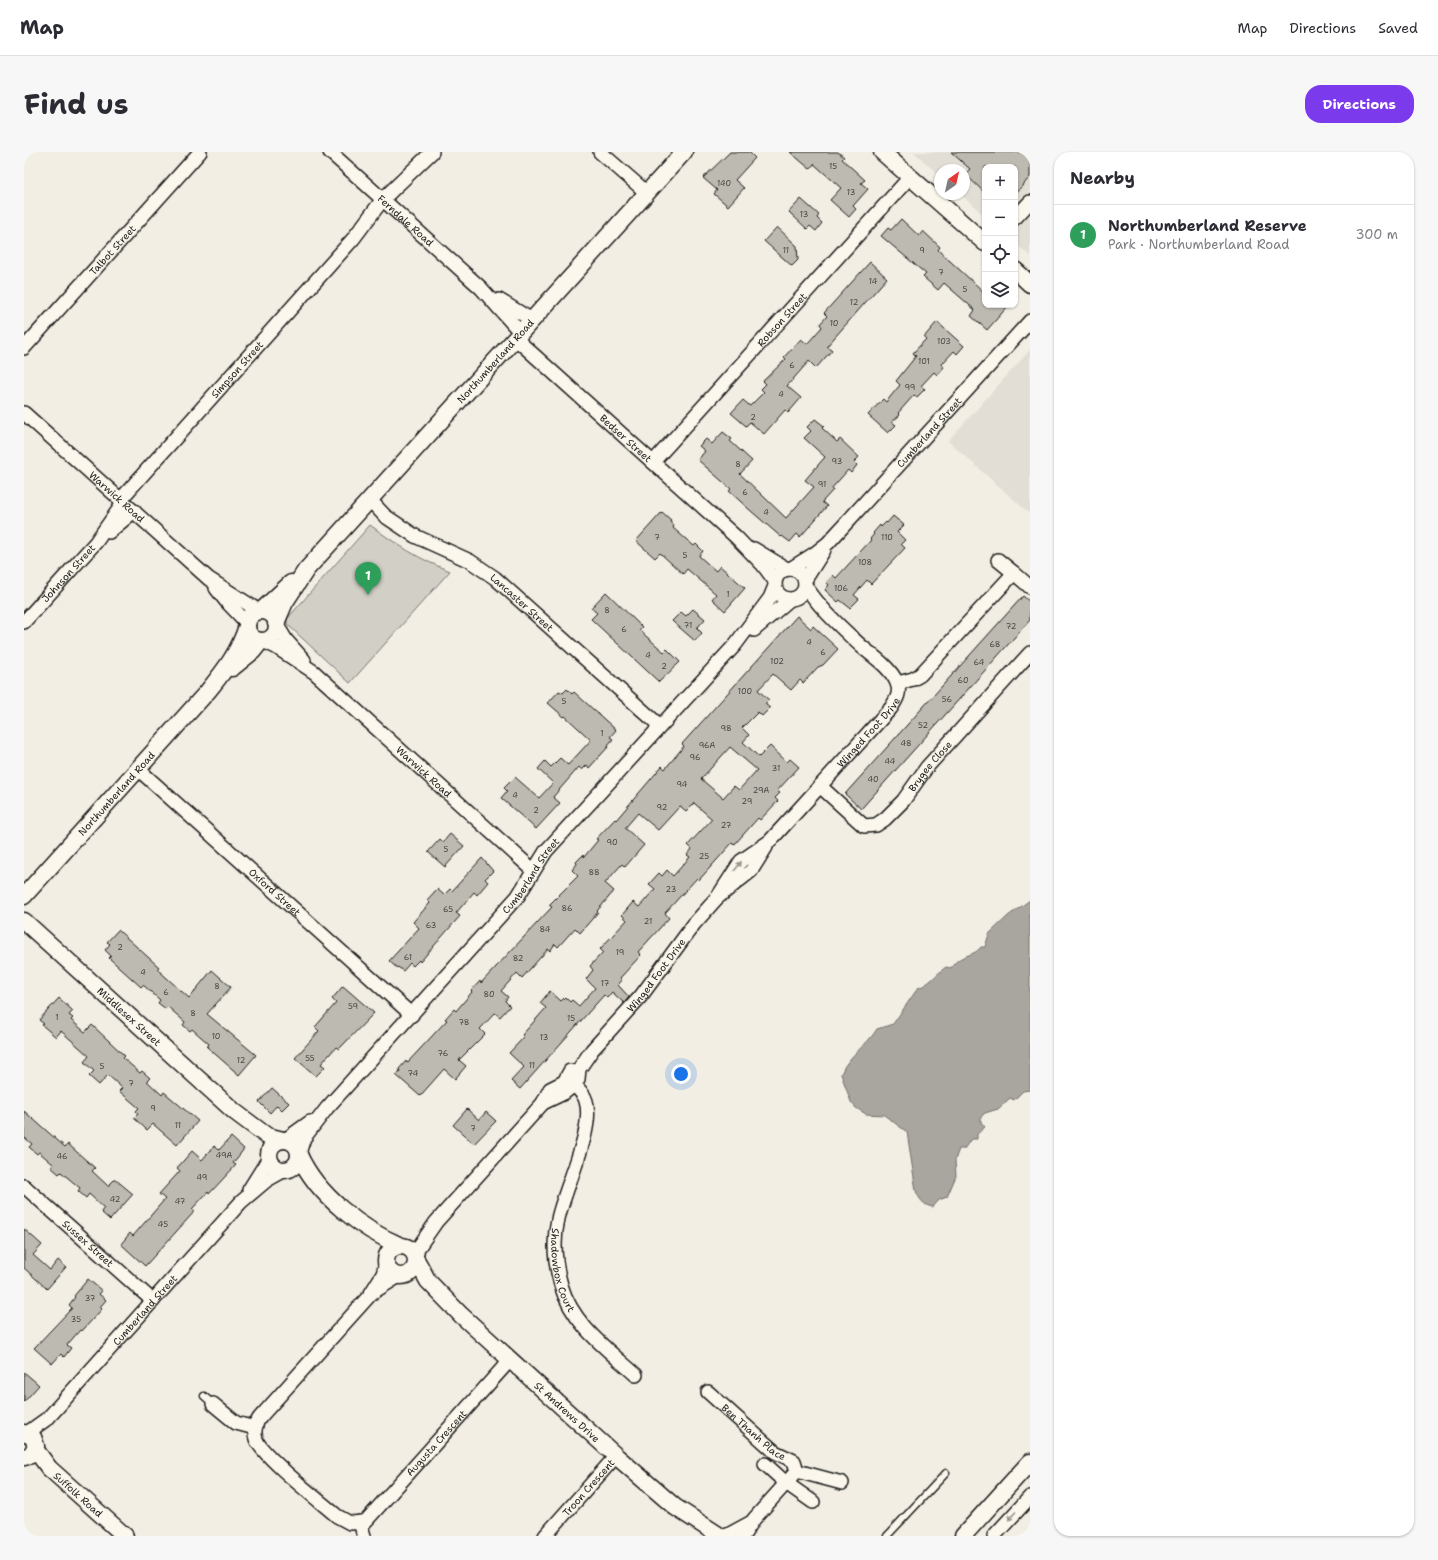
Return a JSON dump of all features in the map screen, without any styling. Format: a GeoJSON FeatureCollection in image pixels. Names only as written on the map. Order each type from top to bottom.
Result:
{"type":"FeatureCollection","features":[{"type":"Feature","properties":{"kind":"street","name":"Talbot Street"},"geometry":{"type":"LineString","coordinates":[[24,348],[200,152]]}},
{"type":"Feature","properties":{"kind":"street","name":"Ferndale Road"},"geometry":{"type":"LineString","coordinates":[[330,152],[481,288],[532,320]]}},
{"type":"Feature","properties":{"kind":"street","name":"Simpson Street"},"geometry":{"type":"LineString","coordinates":[[122,501],[353,239],[432,152]]}},
{"type":"Feature","properties":{"kind":"street"},"geometry":{"type":"LineString","coordinates":[[600,152],[646,193]]}},
{"type":"Feature","properties":{"kind":"street","name":"Northumberland Road"},"geometry":{"type":"LineString","coordinates":[[260,611],[306,570],[684,152]]}},
{"type":"Feature","properties":{"kind":"street"},"geometry":{"type":"LineString","coordinates":[[882,152],[982,240]]}},
{"type":"Feature","properties":{"kind":"street","name":"Robson Street"},"geometry":{"type":"LineString","coordinates":[[653,462],[910,177]]}},
{"type":"Feature","properties":{"kind":"street"},"geometry":{"type":"LineString","coordinates":[[1018,215],[1030,202]]}},
{"type":"Feature","properties":{"kind":"street"},"geometry":{"type":"LineString","coordinates":[[1017,272],[1030,284]]}},
{"type":"Feature","properties":{"kind":"street","name":"Ferndale Road"},"geometry":{"type":"LineString","coordinates":[[481,288],[518,336]]}},
{"type":"Feature","properties":{"kind":"street","name":"Cumberland Street"},"geometry":{"type":"LineString","coordinates":[[788,569],[814,554],[828,543],[1030,321]]}},
{"type":"Feature","properties":{"kind":"street","name":"Bedser Street"},"geometry":{"type":"LineString","coordinates":[[518,336],[736,537],[763,565],[775,583]]}},
{"type":"Feature","properties":{"kind":"street","name":"Warwick Road"},"geometry":{"type":"LineString","coordinates":[[24,413],[209,579],[260,611]]}},
{"type":"Feature","properties":{"kind":"street","name":"Lancaster Street"},"geometry":{"type":"LineString","coordinates":[[370,500],[385,516],[410,534],[470,561],[495,578],[660,726]]}},
{"type":"Feature","properties":{"kind":"street","name":"Johnson Street"},"geometry":{"type":"LineString","coordinates":[[96,542],[122,501]]}},
{"type":"Feature","properties":{"kind":"street","name":"Johnson Street"},"geometry":{"type":"LineString","coordinates":[[24,622],[96,542],[134,511]]}},
{"type":"Feature","properties":{"kind":"street","name":"Bedser Street"},"geometry":{"type":"LineString","coordinates":[[736,537],[788,569]]}},
{"type":"Feature","properties":{"kind":"street","name":"Cumberland Street"},"geometry":{"type":"LineString","coordinates":[[805,583],[828,543]]}},
{"type":"Feature","properties":{"kind":"street"},"geometry":{"type":"LineString","coordinates":[[998,560],[1030,587]]}},
{"type":"Feature","properties":{"kind":"street"},"geometry":{"type":"LineString","coordinates":[[836,623],[808,604],[779,595],[775,583],[779,573],[788,569],[800,572],[813,597],[836,623],[888,670],[898,683]]}},
{"type":"Feature","properties":{"kind":"street","name":"Northumberland Road"},"geometry":{"type":"LineString","coordinates":[[277,624],[285,602],[306,570]]}},
{"type":"Feature","properties":{"kind":"street","name":"Winged Foot Drive"},"geometry":{"type":"LineString","coordinates":[[570,1082],[578,1079],[579,1069],[592,1050],[641,996],[691,928],[717,898],[751,871],[770,841],[891,708],[899,692],[898,683],[913,679],[920,675],[1014,573]]}},
{"type":"Feature","properties":{"kind":"street","name":"Warwick Road"},"geometry":{"type":"LineString","coordinates":[[209,579],[226,601],[247,624]]}},
{"type":"Feature","properties":{"kind":"street","name":"Cumberland Street"},"geometry":{"type":"LineString","coordinates":[[284,1140],[302,1129],[326,1108],[412,1015],[520,893],[546,851],[735,645],[770,598],[775,583]]}},
{"type":"Feature","properties":{"kind":"street"},"geometry":{"type":"LineString","coordinates":[[792,599],[802,594],[805,583]]}},
{"type":"Feature","properties":{"kind":"street","name":"Cumberland Street"},"geometry":{"type":"LineString","coordinates":[[735,645],[792,599]]}},
{"type":"Feature","properties":{"kind":"street"},"geometry":{"type":"LineString","coordinates":[[260,611],[273,616],[277,624],[275,634],[262,640],[253,637],[247,624],[252,615],[260,611]]}},
{"type":"Feature","properties":{"kind":"street","name":"Northumberland Road"},"geometry":{"type":"LineString","coordinates":[[24,896],[208,691],[232,660],[242,643],[247,624]]}},
{"type":"Feature","properties":{"kind":"street","name":"Warwick Road"},"geometry":{"type":"LineString","coordinates":[[277,624],[286,640],[314,672],[533,870]]}},
{"type":"Feature","properties":{"kind":"street","name":"Northumberland Road"},"geometry":{"type":"LineString","coordinates":[[208,691],[262,640]]}},
{"type":"Feature","properties":{"kind":"street","name":"Warwick Road"},"geometry":{"type":"LineString","coordinates":[[262,640],[276,647],[314,672]]}},
{"type":"Feature","properties":{"kind":"street","name":"Brygee Close"},"geometry":{"type":"LineString","coordinates":[[820,786],[864,826],[876,825],[886,819],[903,801],[926,767],[1030,653]]}},
{"type":"Feature","properties":{"kind":"street","name":"Oxford Street"},"geometry":{"type":"LineString","coordinates":[[138,769],[412,1015]]}},
{"type":"Feature","properties":{"kind":"street","name":"Middlesex Street"},"geometry":{"type":"LineString","coordinates":[[24,921],[235,1112],[267,1136],[284,1140]]}},
{"type":"Feature","properties":{"kind":"street"},"geometry":{"type":"LineString","coordinates":[[364,1536],[360,1522],[350,1523],[337,1516],[266,1453],[256,1441],[255,1428],[263,1414],[370,1295],[384,1284],[413,1271],[418,1248],[436,1222],[543,1103],[564,1093],[570,1082]]}},
{"type":"Feature","properties":{"kind":"street","name":"Shadowbox Court"},"geometry":{"type":"LineString","coordinates":[[570,1082],[586,1101],[587,1112],[581,1149],[557,1219],[554,1241],[561,1286],[582,1325],[636,1375]]}},
{"type":"Feature","properties":{"kind":"street","name":"Cumberland Street"},"geometry":{"type":"LineString","coordinates":[[299,1154],[304,1138],[326,1108]]}},
{"type":"Feature","properties":{"kind":"street","name":"Middlesex Street"},"geometry":{"type":"LineString","coordinates":[[235,1112],[269,1156]]}},
{"type":"Feature","properties":{"kind":"street"},"geometry":{"type":"LineString","coordinates":[[329,1196],[286,1170],[274,1167],[269,1156],[272,1146],[284,1140],[294,1144],[306,1169],[329,1196],[352,1217],[380,1235],[402,1246],[410,1248],[416,1259]]}},
{"type":"Feature","properties":{"kind":"street"},"geometry":{"type":"LineString","coordinates":[[286,1170],[297,1164],[299,1154]]}},
{"type":"Feature","properties":{"kind":"street","name":"Cumberland Street"},"geometry":{"type":"LineString","coordinates":[[242,1202],[269,1156]]}},
{"type":"Feature","properties":{"kind":"street","name":"Cumberland Street"},"geometry":{"type":"LineString","coordinates":[[29,1445],[48,1418],[242,1202],[267,1180],[286,1170]]}},
{"type":"Feature","properties":{"kind":"street","name":"Sussex Street"},"geometry":{"type":"LineString","coordinates":[[24,1186],[153,1302]]}},
{"type":"Feature","properties":{"kind":"street"},"geometry":{"type":"LineString","coordinates":[[352,1217],[386,1261],[391,1273],[400,1276]]}},
{"type":"Feature","properties":{"kind":"street"},"geometry":{"type":"LineString","coordinates":[[370,1295],[383,1274],[391,1249],[415,1240],[436,1222]]}},
{"type":"Feature","properties":{"kind":"street","name":"St Andrews Drive"},"geometry":{"type":"LineString","coordinates":[[416,1259],[428,1281],[461,1315],[510,1360],[675,1507],[720,1536]]}},
{"type":"Feature","properties":{"kind":"street","name":"St Andrews Drive"},"geometry":{"type":"LineString","coordinates":[[400,1276],[415,1282],[461,1315]]}},
{"type":"Feature","properties":{"kind":"street","name":"Augusta Crescent"},"geometry":{"type":"LineString","coordinates":[[360,1522],[365,1522],[510,1360]]}},
{"type":"Feature","properties":{"kind":"street","name":"Ben Thanh Place"},"geometry":{"type":"LineString","coordinates":[[708,1392],[775,1452],[794,1461],[797,1471]]}},
{"type":"Feature","properties":{"kind":"street"},"geometry":{"type":"LineString","coordinates":[[208,1400],[236,1423],[255,1428]]}},
{"type":"Feature","properties":{"kind":"street","name":"Suffolk Road"},"geometry":{"type":"LineString","coordinates":[[29,1445],[49,1468],[125,1536]]}},
{"type":"Feature","properties":{"kind":"street","name":"Troon Crescent"},"geometry":{"type":"LineString","coordinates":[[544,1536],[616,1456]]}},
{"type":"Feature","properties":{"kind":"street"},"geometry":{"type":"LineString","coordinates":[[963,1536],[1030,1462]]}},
{"type":"Feature","properties":{"kind":"street","name":"Ben Thanh Place"},"geometry":{"type":"LineString","coordinates":[[765,1464],[786,1483],[813,1502]]}},
{"type":"Feature","properties":{"kind":"street"},"geometry":{"type":"LineString","coordinates":[[743,1536],[754,1519],[797,1471],[842,1484]]}},
{"type":"Feature","properties":{"kind":"street"},"geometry":{"type":"LineString","coordinates":[[994,1536],[1030,1497]]}},
{"type":"Feature","properties":{"kind":"street","name":"St Andrews Drive"},"geometry":{"type":"LineString","coordinates":[[675,1507],[698,1536]]}},
{"type":"Feature","properties":{"kind":"street"},"geometry":{"type":"LineString","coordinates":[[725,1536],[743,1528],[754,1519]]}},
{"type":"Feature","properties":{"kind":"lane"},"geometry":{"type":"LineString","coordinates":[[887,1536],[946,1473]]}},
{"type":"Feature","properties":{"kind":"shaded area"},"geometry":{"type":"Polygon","coordinates":[[[914,152],[1030,152],[1030,256],[1018,246],[1018,164],[982,164],[982,213],[967,200],[970,200],[970,164],[934,164],[934,170],[914,152]]]}},
{"type":"Feature","properties":{"kind":"shaded area"},"geometry":{"type":"Polygon","coordinates":[[[1030,350],[1030,514],[948,441],[1030,350]]]}},
{"type":"Feature","properties":{"kind":"shaded area"},"geometry":{"type":"Polygon","coordinates":[[[370,525],[408,551],[428,562],[450,571],[350,683],[287,624],[287,619],[370,525]]]}},
{"type":"Feature","properties":{"kind":"shaded area"},"geometry":{"type":"Polygon","coordinates":[[[1030,900],[1030,1090],[1023,1091],[1014,1100],[1010,1098],[998,1109],[985,1113],[981,1117],[981,1122],[985,1127],[977,1134],[977,1139],[971,1139],[964,1149],[959,1149],[955,1160],[956,1176],[947,1197],[939,1200],[933,1207],[922,1202],[916,1191],[907,1132],[884,1115],[866,1114],[856,1108],[851,1102],[841,1074],[848,1061],[868,1041],[877,1029],[893,1024],[918,988],[946,967],[951,968],[958,960],[974,953],[981,947],[985,947],[989,934],[1008,916],[1030,900]]]}},
{"type":"Feature","properties":{"kind":"building"},"geometry":{"type":"Polygon","coordinates":[[[730,152],[749,152],[755,158],[735,180],[744,188],[728,206],[714,194],[717,190],[703,178],[730,152]]]}},
{"type":"Feature","properties":{"kind":"building"},"geometry":{"type":"Polygon","coordinates":[[[790,152],[838,152],[844,157],[842,159],[865,180],[861,183],[868,189],[853,206],[856,209],[849,217],[830,200],[841,188],[814,164],[810,169],[790,152]]]}},
{"type":"Feature","properties":{"kind":"building"},"geometry":{"type":"Polygon","coordinates":[[[951,152],[1030,152],[1030,177],[1018,191],[1018,164],[982,164],[982,190],[970,179],[970,164],[964,164],[951,152]]]}},
{"type":"Feature","properties":{"kind":"building"},"geometry":{"type":"Polygon","coordinates":[[[801,199],[819,215],[817,218],[822,223],[816,231],[810,226],[807,229],[789,212],[801,199]]]}},
{"type":"Feature","properties":{"kind":"building"},"geometry":{"type":"Polygon","coordinates":[[[901,219],[919,236],[923,231],[940,247],[938,250],[982,290],[982,308],[1006,308],[987,330],[971,316],[975,310],[944,283],[938,290],[923,277],[926,274],[881,236],[888,228],[891,230],[901,219]]]}},
{"type":"Feature","properties":{"kind":"building"},"geometry":{"type":"Polygon","coordinates":[[[777,227],[797,246],[798,260],[792,266],[764,241],[777,227]]]}},
{"type":"Feature","properties":{"kind":"building"},"geometry":{"type":"Polygon","coordinates":[[[870,262],[887,278],[827,346],[832,350],[816,368],[809,361],[787,386],[801,398],[788,413],[785,410],[764,434],[750,422],[746,426],[731,413],[743,400],[750,406],[764,392],[761,389],[766,384],[763,381],[786,359],[784,357],[801,339],[807,344],[822,327],[820,324],[827,316],[824,313],[870,262]]]}},
{"type":"Feature","properties":{"kind":"building"},"geometry":{"type":"Polygon","coordinates":[[[937,322],[964,346],[957,354],[954,351],[941,365],[944,367],[937,375],[934,372],[921,386],[925,389],[917,397],[914,395],[898,413],[900,415],[892,422],[896,425],[888,433],[868,415],[883,399],[886,402],[900,385],[896,381],[916,356],[913,353],[926,339],[924,337],[937,322]]]}},
{"type":"Feature","properties":{"kind":"building"},"geometry":{"type":"Polygon","coordinates":[[[815,419],[824,426],[822,428],[837,442],[840,439],[859,457],[854,462],[857,465],[851,473],[848,470],[822,502],[827,506],[800,537],[797,534],[790,542],[782,536],[781,537],[751,511],[729,491],[731,489],[698,460],[705,451],[699,446],[706,439],[712,444],[723,432],[732,439],[730,441],[752,461],[740,474],[786,518],[814,487],[805,480],[825,457],[804,438],[811,431],[807,427],[815,419]]]}},
{"type":"Feature","properties":{"kind":"building"},"geometry":{"type":"Polygon","coordinates":[[[662,512],[671,520],[670,522],[674,526],[673,528],[694,546],[696,544],[703,551],[699,556],[716,571],[720,566],[745,588],[725,611],[712,599],[716,594],[687,569],[683,574],[660,553],[655,558],[636,541],[662,512]]]}},
{"type":"Feature","properties":{"kind":"building"},"geometry":{"type":"Polygon","coordinates":[[[893,516],[904,525],[897,532],[905,540],[901,544],[905,548],[871,584],[867,580],[854,595],[859,599],[850,608],[840,600],[838,602],[825,590],[829,585],[826,582],[833,575],[836,578],[871,540],[870,539],[874,534],[873,533],[880,525],[881,527],[886,522],[887,523],[893,516]]]}},
{"type":"Feature","properties":{"kind":"building"},"geometry":{"type":"Polygon","coordinates":[[[606,592],[642,627],[639,630],[664,652],[667,649],[680,662],[659,682],[591,619],[597,613],[591,608],[606,592]]]}},
{"type":"Feature","properties":{"kind":"building"},"geometry":{"type":"Polygon","coordinates":[[[1023,596],[1030,602],[1030,620],[861,809],[845,794],[1023,596]]]}},
{"type":"Feature","properties":{"kind":"building"},"geometry":{"type":"Polygon","coordinates":[[[693,609],[705,619],[697,628],[702,633],[695,641],[672,621],[681,612],[686,616],[693,609]]]}},
{"type":"Feature","properties":{"kind":"building"},"geometry":{"type":"Polygon","coordinates":[[[797,616],[811,629],[813,626],[838,649],[803,683],[800,680],[791,690],[773,674],[758,690],[769,700],[765,704],[770,708],[762,716],[758,712],[742,728],[749,735],[743,742],[759,757],[770,746],[787,762],[790,759],[799,767],[777,791],[780,793],[775,798],[778,801],[760,820],[758,818],[734,845],[732,843],[699,880],[697,878],[665,913],[669,918],[638,952],[641,955],[620,978],[622,980],[618,985],[629,997],[624,1003],[612,992],[607,998],[604,995],[520,1089],[511,1081],[524,1067],[509,1053],[524,1037],[522,1035],[546,1008],[540,1003],[550,991],[561,1001],[565,997],[570,1002],[572,1000],[579,1006],[595,988],[586,979],[593,970],[590,966],[603,952],[600,949],[627,920],[622,915],[633,902],[639,907],[655,889],[649,884],[659,873],[662,876],[667,870],[673,876],[690,857],[687,855],[692,849],[688,845],[712,819],[694,803],[686,811],[680,806],[658,830],[638,813],[625,828],[644,845],[625,867],[622,864],[605,883],[614,891],[597,911],[598,912],[580,933],[575,928],[558,947],[555,944],[550,951],[548,949],[522,978],[517,973],[501,991],[508,997],[505,1001],[510,1006],[500,1017],[495,1013],[480,1029],[485,1034],[459,1060],[466,1066],[455,1079],[444,1069],[420,1096],[396,1075],[400,1071],[399,1069],[406,1061],[407,1063],[447,1020],[445,1019],[454,1009],[456,1011],[480,981],[481,983],[552,907],[549,905],[578,876],[572,870],[577,864],[576,862],[583,855],[584,857],[598,840],[596,839],[615,819],[616,820],[662,766],[665,769],[684,746],[682,744],[797,616]],[[730,747],[701,779],[723,798],[734,786],[739,790],[757,770],[730,747]]]}},
{"type":"Feature","properties":{"kind":"building"},"geometry":{"type":"Polygon","coordinates":[[[567,689],[572,694],[574,692],[616,730],[610,737],[613,739],[608,745],[609,746],[589,768],[587,765],[582,770],[579,767],[553,797],[560,803],[536,829],[501,798],[507,791],[504,788],[515,777],[539,798],[553,783],[538,769],[545,761],[551,767],[560,758],[568,765],[591,740],[565,716],[564,717],[548,703],[559,691],[563,693],[567,689]]]}},
{"type":"Feature","properties":{"kind":"building"},"geometry":{"type":"Polygon","coordinates":[[[450,834],[464,846],[445,867],[428,852],[440,839],[443,842],[450,834]]]}},
{"type":"Feature","properties":{"kind":"building"},"geometry":{"type":"Polygon","coordinates":[[[482,858],[493,871],[485,879],[488,882],[477,895],[474,892],[456,913],[460,916],[420,962],[419,960],[413,966],[410,963],[403,971],[398,967],[397,968],[389,961],[419,928],[413,922],[430,903],[427,900],[437,889],[444,895],[450,889],[452,891],[482,858]]]}},
{"type":"Feature","properties":{"kind":"building"},"geometry":{"type":"Polygon","coordinates":[[[118,930],[159,967],[157,969],[189,998],[212,970],[231,987],[207,1014],[256,1055],[239,1075],[207,1047],[209,1044],[192,1029],[190,1031],[183,1025],[185,1022],[168,1007],[166,1009],[158,1003],[160,1000],[143,985],[141,987],[109,958],[111,956],[105,950],[110,944],[107,942],[118,930]]]}},
{"type":"Feature","properties":{"kind":"building"},"geometry":{"type":"Polygon","coordinates":[[[343,986],[374,1013],[339,1049],[336,1047],[321,1064],[325,1067],[316,1076],[295,1058],[319,1031],[315,1027],[336,1003],[332,999],[343,986]]]}},
{"type":"Feature","properties":{"kind":"building"},"geometry":{"type":"Polygon","coordinates":[[[59,998],[73,1011],[69,1015],[73,1018],[71,1020],[85,1032],[92,1025],[125,1056],[123,1058],[140,1073],[142,1071],[150,1078],[147,1081],[162,1095],[164,1092],[198,1121],[177,1145],[153,1124],[147,1130],[134,1118],[138,1114],[136,1111],[139,1108],[119,1091],[122,1088],[108,1075],[99,1085],[89,1076],[94,1071],[84,1062],[89,1056],[61,1031],[56,1037],[42,1025],[44,1024],[39,1020],[59,998]]]}},
{"type":"Feature","properties":{"kind":"building"},"geometry":{"type":"Polygon","coordinates":[[[272,1088],[289,1103],[282,1110],[277,1105],[270,1113],[259,1102],[272,1088]]]}},
{"type":"Feature","properties":{"kind":"building"},"geometry":{"type":"Polygon","coordinates":[[[467,1109],[479,1120],[486,1112],[496,1121],[474,1144],[453,1125],[467,1109]]]}},
{"type":"Feature","properties":{"kind":"building"},"geometry":{"type":"Polygon","coordinates":[[[24,1111],[65,1147],[68,1144],[95,1168],[92,1171],[108,1186],[115,1179],[133,1194],[110,1220],[101,1212],[104,1208],[89,1194],[86,1198],[78,1191],[80,1188],[61,1172],[59,1174],[51,1167],[54,1165],[39,1152],[37,1154],[29,1147],[32,1144],[24,1137],[24,1111]]]}},
{"type":"Feature","properties":{"kind":"building"},"geometry":{"type":"Polygon","coordinates":[[[231,1137],[244,1149],[233,1163],[236,1165],[209,1194],[208,1192],[192,1209],[195,1211],[145,1266],[121,1244],[130,1233],[133,1236],[165,1199],[159,1194],[180,1171],[177,1168],[192,1151],[202,1160],[214,1146],[219,1150],[231,1137]]]}},
{"type":"Feature","properties":{"kind":"building"},"geometry":{"type":"Polygon","coordinates":[[[24,1229],[42,1245],[33,1255],[50,1270],[58,1260],[66,1267],[47,1289],[24,1268],[24,1229]]]}},
{"type":"Feature","properties":{"kind":"building"},"geometry":{"type":"Polygon","coordinates":[[[88,1279],[102,1291],[99,1294],[106,1300],[100,1307],[102,1309],[67,1345],[71,1348],[64,1357],[61,1354],[52,1364],[34,1348],[72,1308],[69,1305],[75,1297],[74,1296],[88,1279]]]}},
{"type":"Feature","properties":{"kind":"building"},"geometry":{"type":"Polygon","coordinates":[[[24,1372],[39,1385],[24,1402],[24,1372]]]}},
{"type":"Feature","properties":{"kind":"place","name":"Northumberland Reserve"},"geometry":{"type":"Point","coordinates":[368,595]}}]}
